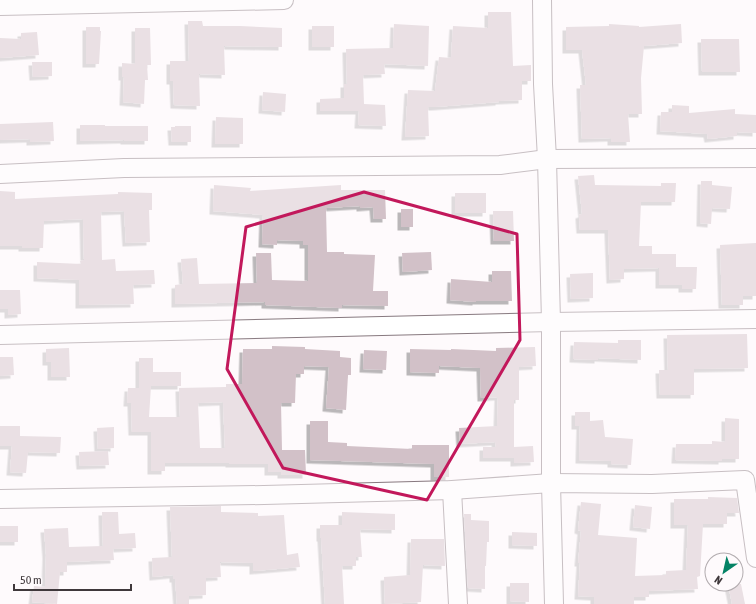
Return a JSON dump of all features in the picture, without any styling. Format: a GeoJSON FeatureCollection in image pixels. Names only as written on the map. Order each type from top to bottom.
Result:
{"type":"FeatureCollection","features":[{"type":"Feature","properties":{"kind":"street"},"geometry":{"type":"LineString","coordinates":[[0,6],[284,0]]}},
{"type":"Feature","properties":{"kind":"street"},"geometry":{"type":"LineString","coordinates":[[542,0],[543,84],[547,159],[554,604]]}},
{"type":"Feature","properties":{"kind":"street"},"geometry":{"type":"LineString","coordinates":[[0,174],[124,168],[500,165],[547,159],[756,158]]}},
{"type":"Feature","properties":{"kind":"street"},"geometry":{"type":"LineString","coordinates":[[0,334],[756,319]]}},
{"type":"Feature","properties":{"kind":"street"},"geometry":{"type":"LineString","coordinates":[[0,499],[264,495],[452,490],[551,483],[652,484],[745,480],[756,558]]}},
{"type":"Feature","properties":{"kind":"street"},"geometry":{"type":"LineString","coordinates":[[452,490],[458,604]]}},
{"type":"Feature","properties":{"kind":"highlighted area"},"geometry":{"type":"Polygon","coordinates":[[[364,192],[517,234],[520,340],[427,500],[283,468],[227,369],[246,227],[364,192]]]}},
{"type":"Feature","properties":{"kind":"building"},"geometry":{"type":"Polygon","coordinates":[[[488,12],[511,12],[513,66],[531,65],[531,81],[522,81],[522,100],[428,107],[429,136],[405,137],[408,90],[435,91],[439,57],[451,58],[453,26],[488,28],[488,12]]]}},
{"type":"Feature","properties":{"kind":"building"},"geometry":{"type":"Polygon","coordinates":[[[188,21],[202,21],[203,26],[282,28],[282,47],[224,46],[225,75],[199,74],[200,106],[174,105],[173,81],[170,81],[170,61],[189,61],[188,21]]]}},
{"type":"Feature","properties":{"kind":"building"},"geometry":{"type":"Polygon","coordinates":[[[394,24],[429,26],[428,66],[384,64],[385,74],[363,75],[364,104],[385,105],[386,126],[358,125],[359,111],[320,111],[320,99],[344,98],[344,84],[347,84],[346,49],[393,48],[394,24]]]}},
{"type":"Feature","properties":{"kind":"building"},"geometry":{"type":"Polygon","coordinates":[[[609,24],[639,27],[681,24],[682,43],[644,46],[641,78],[642,114],[628,114],[630,142],[611,142],[611,138],[582,139],[580,85],[586,85],[582,50],[566,50],[566,27],[609,26],[609,24]]]}},
{"type":"Feature","properties":{"kind":"building"},"geometry":{"type":"Polygon","coordinates":[[[312,26],[334,26],[334,47],[312,47],[312,26]]]}},
{"type":"Feature","properties":{"kind":"building"},"geometry":{"type":"Polygon","coordinates":[[[86,27],[100,27],[99,64],[86,64],[86,27]]]}},
{"type":"Feature","properties":{"kind":"building"},"geometry":{"type":"Polygon","coordinates":[[[135,28],[150,28],[151,65],[147,65],[148,80],[145,80],[144,104],[123,102],[124,77],[122,77],[122,63],[135,64],[135,28]]]}},
{"type":"Feature","properties":{"kind":"building"},"geometry":{"type":"Polygon","coordinates":[[[37,32],[39,55],[0,58],[0,38],[21,39],[21,33],[37,32]]]}},
{"type":"Feature","properties":{"kind":"building"},"geometry":{"type":"Polygon","coordinates":[[[701,39],[739,39],[740,72],[702,72],[701,39]]]}},
{"type":"Feature","properties":{"kind":"building"},"geometry":{"type":"Polygon","coordinates":[[[32,62],[52,62],[52,76],[33,77],[32,62]]]}},
{"type":"Feature","properties":{"kind":"building"},"geometry":{"type":"Polygon","coordinates":[[[263,92],[286,94],[285,112],[262,110],[263,92]]]}},
{"type":"Feature","properties":{"kind":"building"},"geometry":{"type":"Polygon","coordinates":[[[672,105],[689,106],[689,113],[735,109],[735,114],[756,115],[756,133],[737,132],[737,136],[708,139],[707,134],[660,131],[661,112],[672,112],[672,105]]]}},
{"type":"Feature","properties":{"kind":"building"},"geometry":{"type":"Polygon","coordinates":[[[216,117],[243,118],[243,144],[215,144],[216,117]]]}},
{"type":"Feature","properties":{"kind":"building"},"geometry":{"type":"Polygon","coordinates":[[[53,122],[54,141],[30,142],[30,139],[0,140],[0,124],[53,122]]]}},
{"type":"Feature","properties":{"kind":"building"},"geometry":{"type":"Polygon","coordinates":[[[80,125],[148,126],[148,141],[80,141],[80,125]]]}},
{"type":"Feature","properties":{"kind":"building"},"geometry":{"type":"Polygon","coordinates":[[[191,126],[191,142],[172,142],[171,127],[191,126]]]}},
{"type":"Feature","properties":{"kind":"building"},"geometry":{"type":"Polygon","coordinates":[[[594,175],[595,185],[661,186],[661,183],[676,183],[675,202],[641,202],[639,246],[652,246],[652,254],[676,254],[676,267],[697,267],[696,289],[682,289],[682,285],[659,285],[659,268],[624,269],[624,279],[610,280],[608,230],[580,230],[579,215],[582,214],[578,176],[594,175]]]}},
{"type":"Feature","properties":{"kind":"building"},"geometry":{"type":"Polygon","coordinates":[[[701,181],[712,181],[712,185],[732,187],[730,209],[712,208],[711,224],[700,223],[701,181]]]}},
{"type":"Feature","properties":{"kind":"building"},"geometry":{"type":"Polygon","coordinates":[[[214,185],[251,188],[250,191],[341,185],[341,190],[385,190],[386,219],[374,219],[373,207],[360,208],[360,206],[326,208],[327,252],[375,255],[373,291],[388,291],[388,306],[342,305],[342,308],[265,305],[265,302],[175,304],[175,285],[183,284],[181,259],[197,258],[199,284],[257,283],[256,253],[271,253],[272,280],[308,281],[308,245],[303,245],[303,241],[277,240],[277,245],[262,244],[263,215],[213,211],[214,185]]]}},
{"type":"Feature","properties":{"kind":"building"},"geometry":{"type":"Polygon","coordinates":[[[0,191],[15,192],[15,199],[118,194],[118,192],[152,193],[152,210],[149,210],[150,242],[126,243],[124,211],[101,212],[102,260],[115,259],[116,271],[154,270],[155,284],[133,285],[134,304],[79,305],[79,280],[37,278],[37,262],[81,264],[80,261],[84,260],[83,219],[44,221],[43,248],[0,246],[0,191]]]}},
{"type":"Feature","properties":{"kind":"building"},"geometry":{"type":"Polygon","coordinates":[[[455,193],[486,193],[486,213],[455,213],[455,193]]]}},
{"type":"Feature","properties":{"kind":"building"},"geometry":{"type":"Polygon","coordinates":[[[401,209],[413,209],[413,227],[401,227],[401,209]]]}},
{"type":"Feature","properties":{"kind":"building"},"geometry":{"type":"Polygon","coordinates":[[[493,211],[513,211],[514,241],[494,241],[493,211]]]}},
{"type":"Feature","properties":{"kind":"building"},"geometry":{"type":"Polygon","coordinates":[[[756,243],[756,296],[743,296],[743,305],[722,305],[720,245],[756,243]]]}},
{"type":"Feature","properties":{"kind":"building"},"geometry":{"type":"Polygon","coordinates":[[[431,252],[432,270],[403,272],[402,253],[431,252]]]}},
{"type":"Feature","properties":{"kind":"building"},"geometry":{"type":"Polygon","coordinates":[[[492,271],[511,271],[512,301],[476,302],[450,300],[451,279],[492,282],[492,271]]]}},
{"type":"Feature","properties":{"kind":"building"},"geometry":{"type":"Polygon","coordinates":[[[593,273],[593,298],[571,299],[570,274],[593,273]]]}},
{"type":"Feature","properties":{"kind":"building"},"geometry":{"type":"Polygon","coordinates":[[[0,290],[20,290],[21,314],[8,315],[8,309],[0,309],[0,290]]]}},
{"type":"Feature","properties":{"kind":"building"},"geometry":{"type":"Polygon","coordinates":[[[747,334],[748,368],[694,369],[694,395],[660,395],[659,370],[668,370],[667,335],[747,334]]]}},
{"type":"Feature","properties":{"kind":"building"},"geometry":{"type":"Polygon","coordinates":[[[618,340],[641,340],[641,360],[598,358],[598,360],[573,359],[574,342],[618,343],[618,340]]]}},
{"type":"Feature","properties":{"kind":"building"},"geometry":{"type":"Polygon","coordinates":[[[272,346],[305,347],[305,349],[340,351],[340,357],[351,358],[351,375],[348,375],[346,410],[326,408],[329,367],[304,366],[304,374],[296,374],[295,403],[281,403],[282,450],[305,450],[306,475],[281,475],[281,472],[268,472],[268,464],[165,463],[165,471],[151,471],[151,432],[132,432],[131,403],[127,403],[128,388],[139,388],[139,358],[153,358],[153,372],[181,372],[181,386],[151,386],[149,417],[180,417],[179,388],[226,387],[226,384],[242,384],[243,349],[272,349],[272,346]],[[223,402],[198,403],[200,448],[225,448],[223,402]]]}},
{"type":"Feature","properties":{"kind":"building"},"geometry":{"type":"Polygon","coordinates":[[[535,347],[536,366],[519,367],[519,400],[514,400],[514,447],[533,446],[534,462],[514,463],[514,458],[483,458],[483,447],[496,447],[495,442],[460,444],[459,428],[497,426],[498,397],[481,398],[480,368],[439,366],[439,373],[410,372],[410,349],[496,351],[496,348],[535,347]]]}},
{"type":"Feature","properties":{"kind":"building"},"geometry":{"type":"Polygon","coordinates":[[[69,348],[70,377],[51,377],[51,362],[46,362],[46,349],[69,348]]]}},
{"type":"Feature","properties":{"kind":"building"},"geometry":{"type":"Polygon","coordinates":[[[364,350],[387,351],[386,370],[363,369],[364,350]]]}},
{"type":"Feature","properties":{"kind":"building"},"geometry":{"type":"Polygon","coordinates":[[[0,357],[13,357],[14,375],[0,376],[0,357]]]}},
{"type":"Feature","properties":{"kind":"building"},"geometry":{"type":"Polygon","coordinates":[[[575,412],[590,412],[590,421],[603,420],[605,437],[633,439],[631,465],[611,464],[611,461],[579,460],[580,426],[575,426],[575,412]]]}},
{"type":"Feature","properties":{"kind":"building"},"geometry":{"type":"Polygon","coordinates":[[[725,418],[739,419],[739,459],[722,459],[722,461],[675,460],[676,444],[712,444],[712,441],[725,442],[725,418]]]}},
{"type":"Feature","properties":{"kind":"building"},"geometry":{"type":"Polygon","coordinates":[[[310,421],[328,421],[328,442],[347,443],[347,446],[412,449],[412,445],[449,445],[449,477],[434,477],[434,464],[310,460],[310,421]]]}},
{"type":"Feature","properties":{"kind":"building"},"geometry":{"type":"Polygon","coordinates":[[[0,426],[20,426],[20,436],[61,437],[60,453],[28,452],[26,473],[10,472],[12,446],[0,446],[0,426]]]}},
{"type":"Feature","properties":{"kind":"building"},"geometry":{"type":"Polygon","coordinates":[[[114,427],[114,448],[98,449],[97,428],[114,427]]]}},
{"type":"Feature","properties":{"kind":"building"},"geometry":{"type":"Polygon","coordinates":[[[108,451],[109,465],[80,466],[79,452],[108,451]]]}},
{"type":"Feature","properties":{"kind":"building"},"geometry":{"type":"Polygon","coordinates":[[[708,497],[737,498],[739,513],[727,513],[727,524],[703,524],[700,576],[697,577],[698,589],[649,591],[649,597],[634,597],[634,604],[594,604],[594,597],[578,596],[580,563],[578,563],[581,531],[578,530],[581,502],[601,504],[598,535],[637,538],[635,576],[666,575],[666,571],[686,570],[688,525],[674,525],[674,499],[708,499],[708,497]]]}},
{"type":"Feature","properties":{"kind":"building"},"geometry":{"type":"Polygon","coordinates":[[[635,505],[652,507],[650,529],[633,527],[635,505]]]}},
{"type":"Feature","properties":{"kind":"building"},"geometry":{"type":"Polygon","coordinates":[[[221,506],[221,512],[258,513],[258,516],[284,515],[287,555],[298,553],[300,567],[253,571],[253,563],[220,562],[221,577],[206,578],[206,595],[189,596],[189,604],[177,604],[175,579],[173,579],[173,575],[153,577],[152,558],[172,557],[170,507],[221,506]]]}},
{"type":"Feature","properties":{"kind":"building"},"geometry":{"type":"Polygon","coordinates":[[[102,512],[118,512],[119,534],[135,533],[136,548],[113,549],[114,560],[67,562],[67,572],[60,572],[57,604],[32,602],[34,586],[45,587],[46,555],[44,529],[68,528],[69,547],[103,546],[102,512]]]}},
{"type":"Feature","properties":{"kind":"building"},"geometry":{"type":"Polygon","coordinates":[[[342,512],[395,514],[395,530],[360,529],[362,557],[356,557],[356,566],[342,566],[344,604],[325,604],[320,525],[342,525],[342,512]]]}},
{"type":"Feature","properties":{"kind":"building"},"geometry":{"type":"Polygon","coordinates":[[[464,514],[471,514],[471,520],[489,521],[489,542],[487,542],[485,566],[485,589],[468,588],[464,514]]]}},
{"type":"Feature","properties":{"kind":"building"},"geometry":{"type":"Polygon","coordinates":[[[0,526],[18,526],[18,542],[0,542],[0,526]]]}},
{"type":"Feature","properties":{"kind":"building"},"geometry":{"type":"Polygon","coordinates":[[[512,532],[537,533],[537,546],[512,545],[512,532]]]}},
{"type":"Feature","properties":{"kind":"building"},"geometry":{"type":"Polygon","coordinates":[[[411,539],[444,539],[445,566],[423,565],[421,602],[385,604],[384,577],[410,575],[411,539]]]}},
{"type":"Feature","properties":{"kind":"building"},"geometry":{"type":"Polygon","coordinates":[[[510,583],[529,583],[529,602],[510,601],[510,583]]]}},
{"type":"Feature","properties":{"kind":"building"},"geometry":{"type":"Polygon","coordinates":[[[730,592],[743,592],[745,604],[732,604],[730,592]]]}}]}
